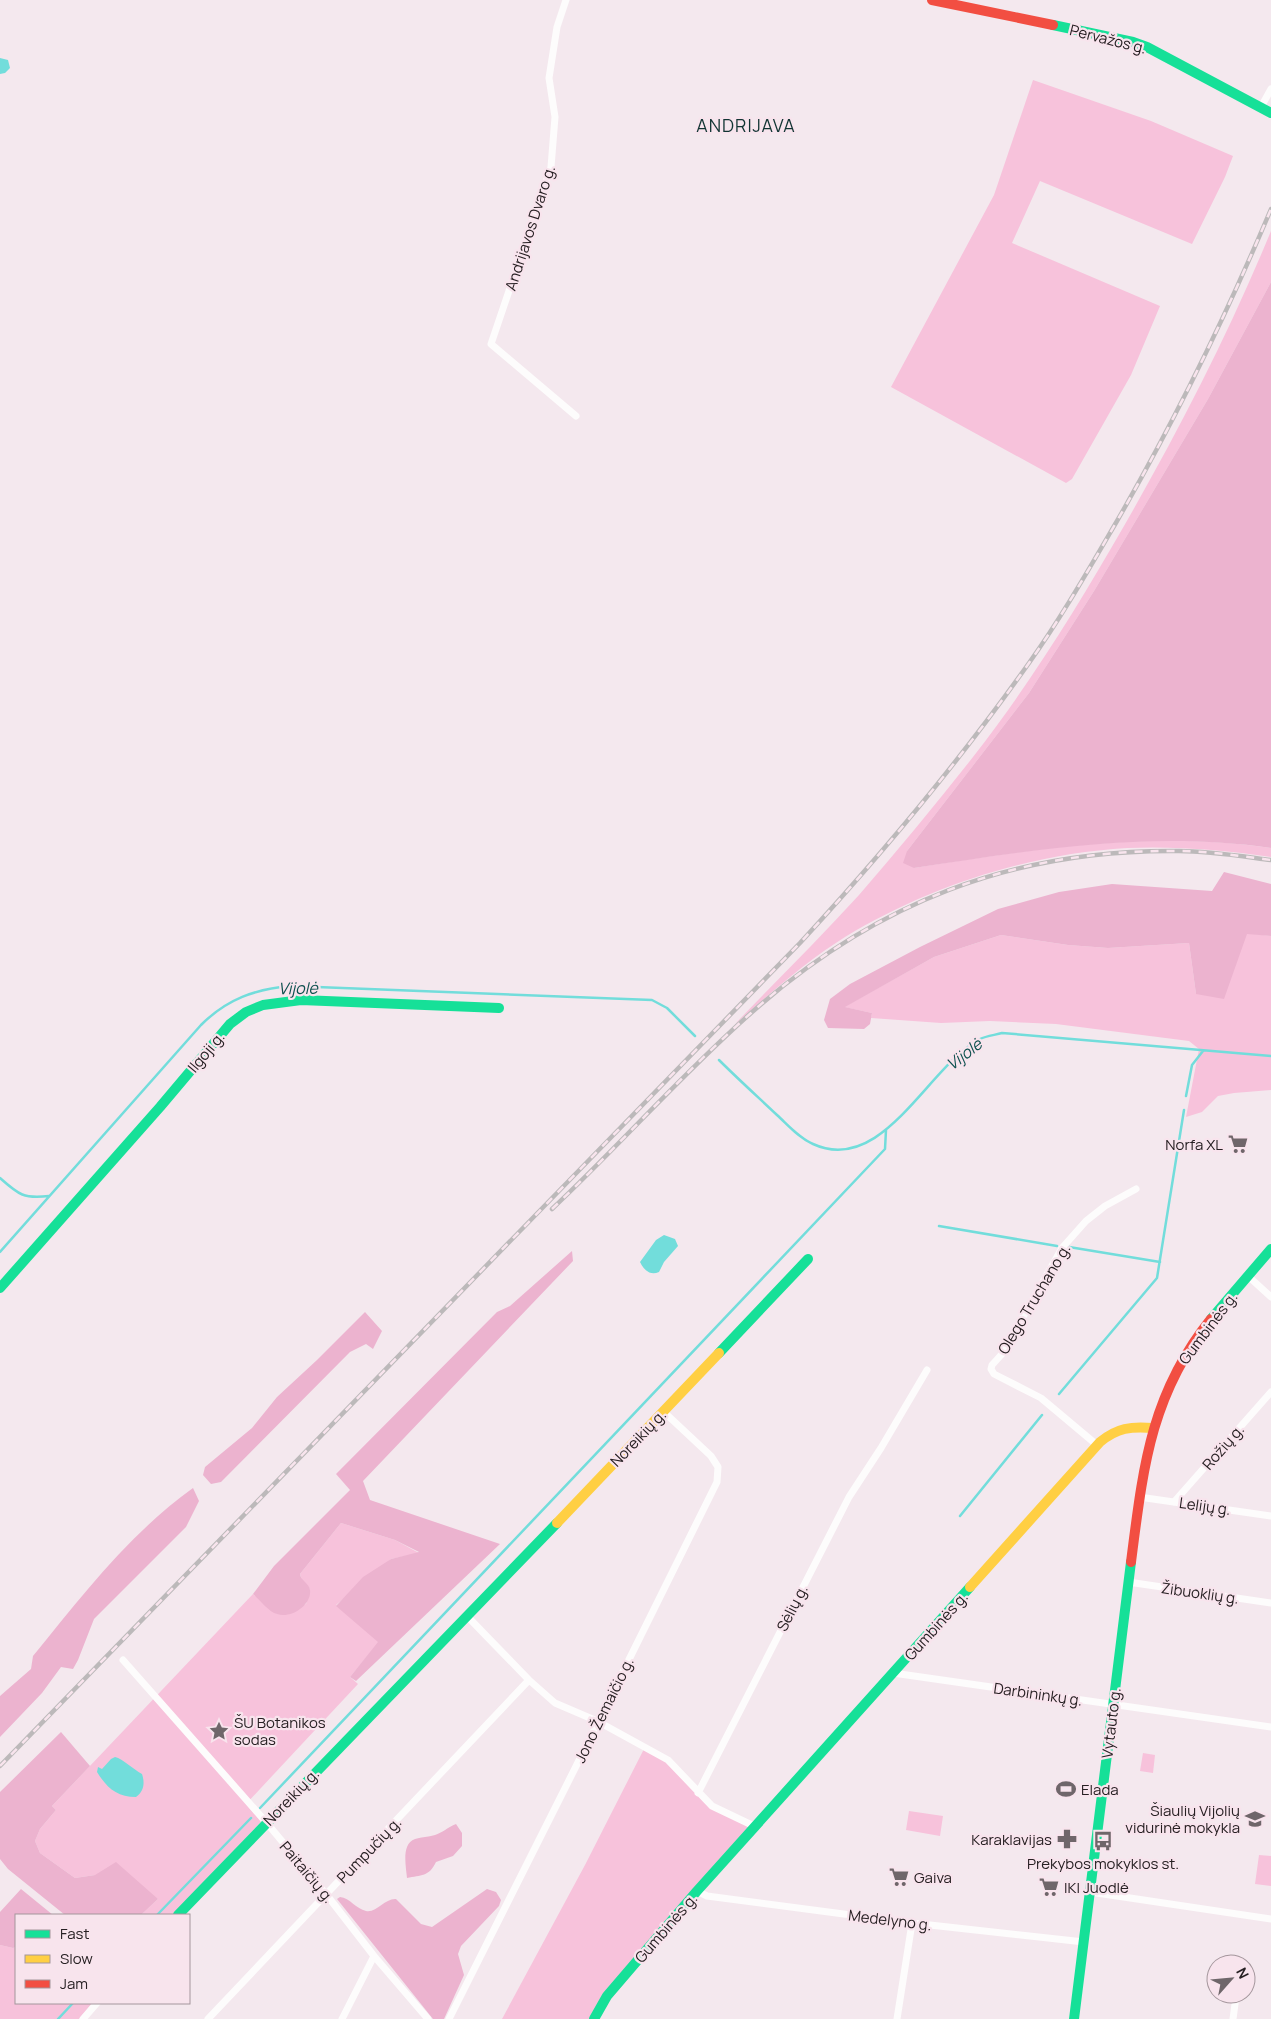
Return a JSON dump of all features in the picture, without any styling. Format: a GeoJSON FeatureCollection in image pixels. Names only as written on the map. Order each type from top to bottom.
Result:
{"type":"FeatureCollection","features":[{"type":"Feature","properties":{"kind":"street","name":"Andrijavos Dvaro g."},"geometry":{"type":"LineString","coordinates":[[566,0],[557,27],[549,78],[555,117],[552,167],[491,344],[576,416]]}},
{"type":"Feature","properties":{"kind":"street","name":"Pervažos g."},"geometry":{"type":"LineString","coordinates":[[932,0],[1147,47],[1271,114]]}},
{"type":"Feature","properties":{"kind":"street"},"geometry":{"type":"LineString","coordinates":[[1261,107],[1271,89]]}},
{"type":"Feature","properties":{"kind":"street","name":"Ilgoji g."},"geometry":{"type":"LineString","coordinates":[[0,1288],[238,1016],[263,1004],[288,1000],[500,1008]]}},
{"type":"Feature","properties":{"kind":"street","name":"Olego Truchano g."},"geometry":{"type":"LineString","coordinates":[[1097,1445],[1041,1398],[994,1374],[991,1370],[992,1365],[1002,1354],[1062,1248],[1086,1221],[1136,1189]]}},
{"type":"Feature","properties":{"kind":"street","name":"Gumbinės g."},"geometry":{"type":"LineString","coordinates":[[594,2019],[607,1996],[697,1891],[1097,1445],[1109,1435],[1124,1427],[1153,1428],[1162,1402],[1186,1353],[1213,1317],[1271,1249]]}},
{"type":"Feature","properties":{"kind":"street","name":"Noreikių g."},"geometry":{"type":"LineString","coordinates":[[179,1914],[664,1412],[808,1258]]}},
{"type":"Feature","properties":{"kind":"street"},"geometry":{"type":"LineString","coordinates":[[1248,1276],[1271,1297]]}},
{"type":"Feature","properties":{"kind":"street","name":"Sėlių g."},"geometry":{"type":"LineString","coordinates":[[698,1793],[848,1497],[881,1448],[927,1370]]}},
{"type":"Feature","properties":{"kind":"street","name":"Rožių g."},"geometry":{"type":"LineString","coordinates":[[1174,1502],[1271,1392]]}},
{"type":"Feature","properties":{"kind":"street","name":"Jono Žemaičio g."},"geometry":{"type":"LineString","coordinates":[[449,2019],[717,1482],[718,1467],[711,1456],[664,1412]]}},
{"type":"Feature","properties":{"kind":"street","name":"Vytauto g."},"geometry":{"type":"LineString","coordinates":[[1074,2019],[1128,1582],[1140,1497],[1153,1428]]}},
{"type":"Feature","properties":{"kind":"street","name":"Lelijų g."},"geometry":{"type":"LineString","coordinates":[[1140,1497],[1271,1516]]}},
{"type":"Feature","properties":{"kind":"street","name":"Žibuoklių g."},"geometry":{"type":"LineString","coordinates":[[1128,1582],[1271,1603]]}},
{"type":"Feature","properties":{"kind":"street"},"geometry":{"type":"LineString","coordinates":[[467,1616],[529,1680],[555,1703],[597,1721],[668,1760],[712,1806],[756,1827]]}},
{"type":"Feature","properties":{"kind":"street","name":"Paitaičių g."},"geometry":{"type":"LineString","coordinates":[[123,1660],[266,1822],[326,1894],[374,1956],[428,2019]]}},
{"type":"Feature","properties":{"kind":"street","name":"Darbininkų g."},"geometry":{"type":"LineString","coordinates":[[893,1673],[1271,1727]]}},
{"type":"Feature","properties":{"kind":"street","name":"Pumpučių g."},"geometry":{"type":"LineString","coordinates":[[208,2019],[529,1680]]}},
{"type":"Feature","properties":{"kind":"street","name":"Medelyno g."},"geometry":{"type":"LineString","coordinates":[[697,1891],[707,1896],[912,1923],[1084,1942]]}},
{"type":"Feature","properties":{"kind":"street"},"geometry":{"type":"LineString","coordinates":[[1090,1892],[1271,1919]]}},
{"type":"Feature","properties":{"kind":"street"},"geometry":{"type":"LineString","coordinates":[[897,2019],[912,1923]]}},
{"type":"Feature","properties":{"kind":"street"},"geometry":{"type":"LineString","coordinates":[[342,2019],[374,1956]]}},
{"type":"Feature","properties":{"kind":"street"},"geometry":{"type":"LineString","coordinates":[[83,2019],[96,2004]]}},
{"type":"Feature","properties":{"kind":"street"},"geometry":{"type":"LineString","coordinates":[[1233,2019],[1235,2004]]}},
{"type":"Feature","properties":{"kind":"shaded area"},"geometry":{"type":"Polygon","coordinates":[[[1033,80],[1151,121],[1233,156],[1225,177],[1192,244],[1040,181],[1012,243],[1160,306],[1131,375],[1072,479],[1066,483],[891,387],[994,195],[1033,80]]]}},
{"type":"Feature","properties":{"kind":"shaded area"},"geometry":{"type":"Polygon","coordinates":[[[1271,231],[1271,282],[1208,399],[1094,591],[1029,693],[907,851],[914,868],[1003,854],[1137,841],[1226,843],[1271,848],[1271,857],[1199,849],[1127,848],[1053,857],[1016,865],[980,876],[911,902],[845,937],[802,968],[735,1024],[844,911],[888,861],[973,757],[1034,673],[1089,586],[1164,454],[1221,344],[1271,231]]]}},
{"type":"Feature","properties":{"kind":"shaded area"},"geometry":{"type":"Polygon","coordinates":[[[1271,282],[1271,848],[1182,841],[1137,842],[1047,849],[914,868],[903,863],[907,851],[1029,693],[1094,591],[1208,399],[1271,282]]]}},
{"type":"Feature","properties":{"kind":"shaded area"},"geometry":{"type":"Polygon","coordinates":[[[1224,872],[1271,884],[1271,936],[1247,934],[1224,999],[1196,994],[1189,943],[1108,948],[1068,945],[1001,935],[934,957],[845,1007],[872,1013],[870,1024],[864,1029],[828,1028],[824,1020],[830,999],[850,984],[998,909],[1059,892],[1112,884],[1212,891],[1224,872]]]}},
{"type":"Feature","properties":{"kind":"shaded area"},"geometry":{"type":"Polygon","coordinates":[[[1247,933],[1271,936],[1271,1090],[1218,1096],[1202,1112],[1186,1117],[1199,1049],[1189,1041],[1056,1024],[990,1021],[941,1023],[871,1018],[872,1013],[844,1007],[934,957],[1001,935],[1068,945],[1108,948],[1189,943],[1196,994],[1247,933]]]}},
{"type":"Feature","properties":{"kind":"shaded area"},"geometry":{"type":"Polygon","coordinates":[[[572,1251],[573,1261],[363,1481],[370,1500],[500,1544],[356,1681],[350,1677],[378,1642],[336,1606],[363,1577],[391,1559],[419,1552],[395,1540],[341,1523],[300,1574],[310,1590],[310,1596],[300,1610],[283,1615],[274,1613],[253,1594],[274,1566],[350,1490],[336,1474],[497,1312],[510,1306],[572,1251]]]}},
{"type":"Feature","properties":{"kind":"shaded area"},"geometry":{"type":"Polygon","coordinates":[[[365,1312],[382,1331],[373,1349],[366,1344],[350,1352],[221,1482],[211,1484],[203,1475],[205,1467],[252,1428],[277,1397],[365,1312]]]}},
{"type":"Feature","properties":{"kind":"shaded area"},"geometry":{"type":"Polygon","coordinates":[[[193,1488],[199,1501],[186,1527],[94,1619],[73,1669],[61,1667],[42,1693],[0,1737],[0,1696],[31,1669],[33,1656],[107,1567],[148,1525],[193,1488]]]}},
{"type":"Feature","properties":{"kind":"shaded area","name":"ŠU Botanikos sodas"},"geometry":{"type":"Polygon","coordinates":[[[341,1523],[395,1540],[419,1553],[391,1559],[336,1605],[379,1642],[350,1677],[358,1684],[246,1804],[261,1822],[173,1914],[142,1914],[158,1899],[95,1875],[75,1878],[40,1853],[35,1841],[40,1829],[56,1810],[52,1806],[253,1594],[277,1614],[306,1604],[310,1592],[300,1574],[341,1523]]]}},
{"type":"Feature","properties":{"kind":"shaded area"},"geometry":{"type":"Polygon","coordinates":[[[61,1732],[90,1766],[52,1806],[56,1810],[40,1829],[35,1841],[40,1853],[75,1878],[95,1875],[116,1862],[158,1899],[142,1914],[64,1914],[8,1869],[0,1859],[0,1792],[61,1732]]]}},
{"type":"Feature","properties":{"kind":"shaded area"},"geometry":{"type":"Polygon","coordinates":[[[645,1747],[668,1760],[712,1806],[756,1827],[594,2019],[502,2019],[585,1865],[645,1747]]]}},
{"type":"Feature","properties":{"kind":"shaded area"},"geometry":{"type":"Polygon","coordinates":[[[1143,1753],[1155,1755],[1153,1773],[1140,1771],[1143,1753]]]}},
{"type":"Feature","properties":{"kind":"shaded area"},"geometry":{"type":"Polygon","coordinates":[[[909,1811],[943,1816],[940,1836],[906,1830],[909,1811]]]}},
{"type":"Feature","properties":{"kind":"shaded area"},"geometry":{"type":"Polygon","coordinates":[[[456,1824],[462,1833],[462,1846],[453,1856],[436,1862],[427,1873],[407,1878],[405,1856],[411,1842],[415,1839],[438,1834],[456,1824]]]}},
{"type":"Feature","properties":{"kind":"shaded area"},"geometry":{"type":"Polygon","coordinates":[[[1259,1855],[1271,1856],[1271,1886],[1255,1884],[1259,1855]]]}},
{"type":"Feature","properties":{"kind":"shaded area"},"geometry":{"type":"Polygon","coordinates":[[[21,1889],[52,1914],[15,1914],[15,1947],[13,1948],[0,1945],[0,1912],[21,1889]]]}},
{"type":"Feature","properties":{"kind":"shaded area"},"geometry":{"type":"Polygon","coordinates":[[[487,1889],[496,1892],[501,1900],[499,1906],[461,1946],[458,1954],[464,1975],[444,2019],[433,2019],[337,1899],[340,1897],[347,1899],[362,1910],[370,1911],[392,1899],[396,1899],[421,1924],[432,1927],[487,1889]]]}},
{"type":"Feature","properties":{"kind":"shaded area"},"geometry":{"type":"Polygon","coordinates":[[[0,1945],[15,1947],[15,2004],[91,2004],[79,2019],[0,2019],[0,1945]]]}},
{"type":"Feature","properties":{"kind":"water"},"geometry":{"type":"Polygon","coordinates":[[[0,58],[8,60],[10,68],[5,73],[0,74],[0,58]]]}},
{"type":"Feature","properties":{"kind":"water"},"geometry":{"type":"Polygon","coordinates":[[[664,1235],[675,1239],[678,1246],[664,1262],[659,1272],[650,1273],[645,1270],[640,1262],[656,1240],[664,1235]]]}},
{"type":"Feature","properties":{"kind":"water"},"geometry":{"type":"Polygon","coordinates":[[[115,1757],[142,1774],[143,1787],[136,1797],[129,1797],[113,1790],[97,1772],[98,1767],[102,1769],[115,1757]]]}},
{"type":"Feature","properties":{"kind":"waterway","name":"Vijolė"},"geometry":{"type":"LineString","coordinates":[[0,1252],[201,1025],[221,1008],[254,993],[291,986],[652,1000],[667,1008],[695,1036]]}},
{"type":"Feature","properties":{"kind":"waterway","name":"Vijolė"},"geometry":{"type":"LineString","coordinates":[[719,1060],[803,1138],[813,1144],[838,1150],[861,1145],[883,1132],[903,1114],[961,1053],[980,1039],[988,1036],[1002,1033],[1271,1056]]}},
{"type":"Feature","properties":{"kind":"waterway"},"geometry":{"type":"LineString","coordinates":[[1186,1096],[1192,1065],[1203,1051]]}},
{"type":"Feature","properties":{"kind":"waterway"},"geometry":{"type":"LineString","coordinates":[[1059,1394],[1157,1278],[1184,1110]]}},
{"type":"Feature","properties":{"kind":"waterway"},"geometry":{"type":"LineString","coordinates":[[260,1808],[885,1149],[886,1130]]}},
{"type":"Feature","properties":{"kind":"waterway"},"geometry":{"type":"LineString","coordinates":[[0,1178],[22,1194],[33,1197],[49,1196]]}},
{"type":"Feature","properties":{"kind":"waterway"},"geometry":{"type":"LineString","coordinates":[[939,1226],[1057,1246]]}},
{"type":"Feature","properties":{"kind":"waterway"},"geometry":{"type":"LineString","coordinates":[[1069,1247],[1160,1262]]}},
{"type":"Feature","properties":{"kind":"waterway"},"geometry":{"type":"LineString","coordinates":[[960,1516],[1042,1415]]}},
{"type":"Feature","properties":{"kind":"waterway"},"geometry":{"type":"LineString","coordinates":[[158,1914],[251,1818]]}},
{"type":"Feature","properties":{"kind":"waterway"},"geometry":{"type":"LineString","coordinates":[[58,2019],[72,2004]]}},
{"type":"Feature","properties":{"kind":"railway"},"geometry":{"type":"LineString","coordinates":[[0,1766],[800,943],[861,876],[919,807],[1029,663],[1064,611],[1096,557],[1179,406],[1218,328],[1271,209]]}},
{"type":"Feature","properties":{"kind":"railway"},"geometry":{"type":"LineString","coordinates":[[552,1209],[700,1061],[751,1013],[798,974],[847,941],[897,913],[949,890],[1003,872],[1059,860],[1118,853],[1179,851],[1271,860]]}},
{"type":"Feature","properties":{"kind":"traffic: fast"},"geometry":{"type":"LineString","coordinates":[[1053,25],[1133,42],[1147,47],[1271,113]]}},
{"type":"Feature","properties":{"kind":"traffic: fast"},"geometry":{"type":"LineString","coordinates":[[0,1288],[160,1107],[230,1024],[246,1012],[263,1005],[301,1000],[499,1008]]}},
{"type":"Feature","properties":{"kind":"traffic: fast"},"geometry":{"type":"LineString","coordinates":[[1211,1319],[1271,1249]]}},
{"type":"Feature","properties":{"kind":"traffic: fast"},"geometry":{"type":"LineString","coordinates":[[719,1353],[808,1259]]}},
{"type":"Feature","properties":{"kind":"traffic: fast"},"geometry":{"type":"LineString","coordinates":[[179,1914],[557,1523]]}},
{"type":"Feature","properties":{"kind":"traffic: fast"},"geometry":{"type":"LineString","coordinates":[[1074,2019],[1131,1562]]}},
{"type":"Feature","properties":{"kind":"traffic: fast"},"geometry":{"type":"LineString","coordinates":[[594,2019],[607,1996],[697,1891],[970,1587]]}},
{"type":"Feature","properties":{"kind":"traffic: slow"},"geometry":{"type":"LineString","coordinates":[[557,1523],[719,1353]]}},
{"type":"Feature","properties":{"kind":"traffic: slow"},"geometry":{"type":"LineString","coordinates":[[970,1587],[1100,1442],[1106,1437],[1125,1429],[1138,1427],[1153,1428]]}},
{"type":"Feature","properties":{"kind":"traffic: jam"},"geometry":{"type":"LineString","coordinates":[[932,0],[1053,25]]}},
{"type":"Feature","properties":{"kind":"traffic: jam"},"geometry":{"type":"LineString","coordinates":[[1131,1562],[1146,1464],[1162,1405],[1174,1376],[1191,1347],[1211,1319]]}},
{"type":"Feature","properties":{"kind":"place","name":"Norfa XL"},"geometry":{"type":"Point","coordinates":[1238,1144]}},
{"type":"Feature","properties":{"kind":"place","name":"ŠU Botanikos sodas"},"geometry":{"type":"Point","coordinates":[219,1731]}},
{"type":"Feature","properties":{"kind":"place","name":"Elada"},"geometry":{"type":"Point","coordinates":[1066,1789]}},
{"type":"Feature","properties":{"kind":"place","name":"Šiaulių Vijolių vidurinė mokykla"},"geometry":{"type":"Point","coordinates":[1255,1819]}},
{"type":"Feature","properties":{"kind":"place","name":"Karaklavijas"},"geometry":{"type":"Point","coordinates":[1067,1839]}},
{"type":"Feature","properties":{"kind":"place","name":"Prekybos mokyklos st."},"geometry":{"type":"Point","coordinates":[1103,1841]}},
{"type":"Feature","properties":{"kind":"place","name":"Gaiva"},"geometry":{"type":"Point","coordinates":[899,1877]}},
{"type":"Feature","properties":{"kind":"place","name":"IKI Juodlė"},"geometry":{"type":"Point","coordinates":[1049,1887]}},
{"type":"Feature","properties":{"kind":"district","name":"ANDRIJAVA"},"geometry":{"type":"Point","coordinates":[746,125]}}]}
